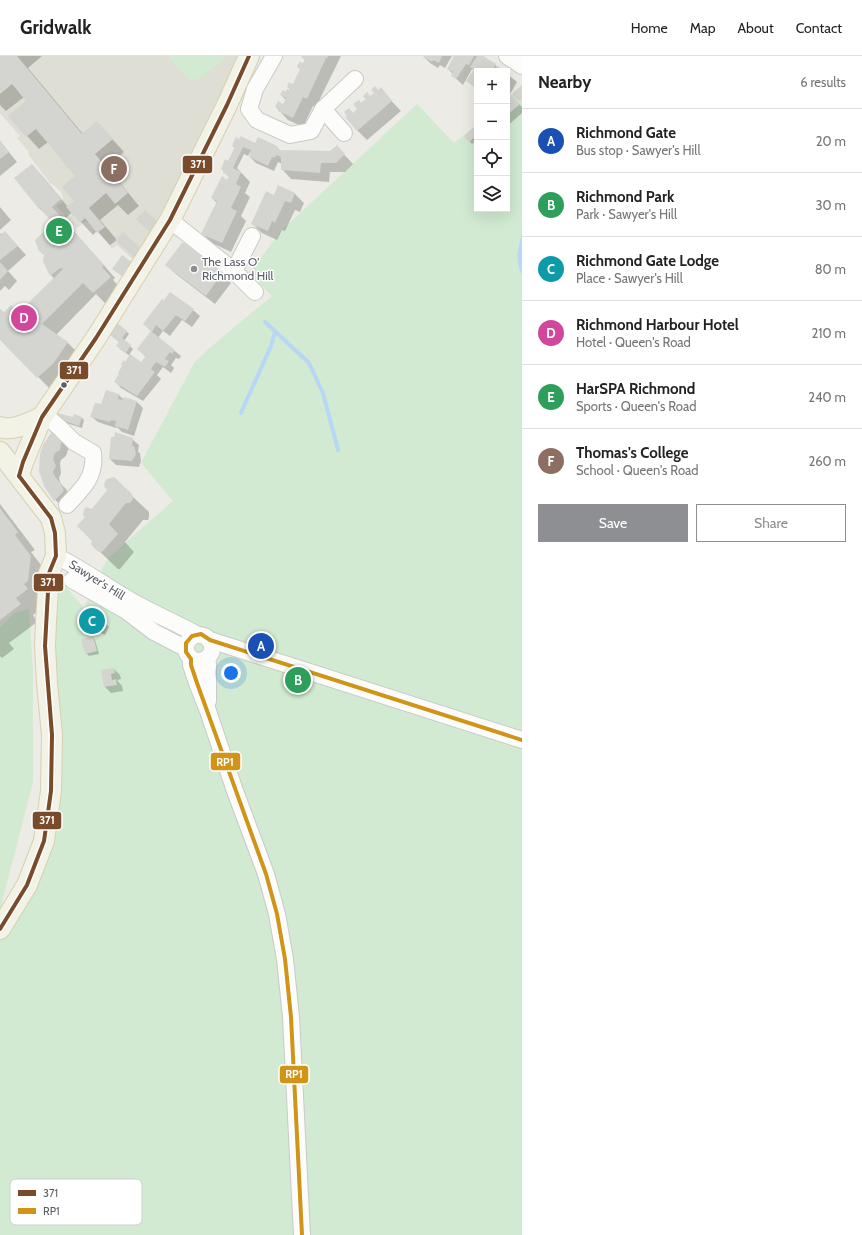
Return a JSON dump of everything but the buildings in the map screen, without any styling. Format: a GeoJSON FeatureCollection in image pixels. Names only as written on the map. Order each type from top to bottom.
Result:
{"type":"FeatureCollection","features":[{"type":"Feature","properties":{"kind":"main road"},"geometry":{"type":"LineString","coordinates":[[19,476],[23,462],[43,416],[96,338],[170,220],[227,105],[249,56]]}},
{"type":"Feature","properties":{"kind":"main road"},"geometry":{"type":"LineString","coordinates":[[0,427],[16,427],[43,416]]}},
{"type":"Feature","properties":{"kind":"main road"},"geometry":{"type":"LineString","coordinates":[[0,452],[51,518],[55,533],[56,556],[49,573],[46,622],[46,683],[52,734],[51,792],[44,841],[27,885],[0,929]]}},
{"type":"Feature","properties":{"kind":"street"},"geometry":{"type":"LineString","coordinates":[[274,56],[255,89],[249,109],[257,120],[290,135],[311,130],[324,109],[355,79]]}},
{"type":"Feature","properties":{"kind":"street"},"geometry":{"type":"LineString","coordinates":[[507,56],[522,66]]}},
{"type":"Feature","properties":{"kind":"street"},"geometry":{"type":"LineString","coordinates":[[324,109],[344,133]]}},
{"type":"Feature","properties":{"kind":"street"},"geometry":{"type":"LineString","coordinates":[[170,220],[234,271],[255,292]]}},
{"type":"Feature","properties":{"kind":"street"},"geometry":{"type":"LineString","coordinates":[[234,271],[252,236]]}},
{"type":"Feature","properties":{"kind":"street"},"geometry":{"type":"LineString","coordinates":[[43,416],[60,428],[74,442],[93,453],[92,470],[86,485],[67,505]]}},
{"type":"Feature","properties":{"kind":"street","name":"Sawyer's Hill"},"geometry":{"type":"LineString","coordinates":[[56,556],[81,594],[88,600],[125,610],[154,632],[200,649],[216,657],[267,657],[522,740]]}},
{"type":"Feature","properties":{"kind":"street","name":"Sawyer's Hill"},"geometry":{"type":"LineString","coordinates":[[56,556],[74,565],[130,600],[200,649]]}},
{"type":"Feature","properties":{"kind":"street"},"geometry":{"type":"LineString","coordinates":[[200,649],[208,664],[208,711],[235,791],[266,874],[277,914],[285,959],[291,1017],[302,1235]]}},
{"type":"Feature","properties":{"kind":"shaded area"},"geometry":{"type":"Polygon","coordinates":[[[0,56],[241,56],[138,264],[117,245],[112,249],[98,231],[86,221],[77,228],[56,206],[62,203],[62,193],[51,184],[28,154],[29,152],[17,138],[20,136],[0,113],[0,56]]]}},
{"type":"Feature","properties":{"kind":"green space"},"geometry":{"type":"Polygon","coordinates":[[[168,56],[227,56],[199,79],[191,80],[185,76],[168,56]]]}},
{"type":"Feature","properties":{"kind":"green space"},"geometry":{"type":"Polygon","coordinates":[[[522,85],[522,1235],[0,1235],[0,940],[30,892],[51,839],[52,676],[55,593],[66,587],[84,608],[99,574],[109,557],[173,501],[141,463],[194,363],[207,350],[272,296],[249,273],[282,230],[417,104],[454,143],[474,126],[474,212],[510,212],[510,95],[522,85]]]}},
{"type":"Feature","properties":{"kind":"green space"},"geometry":{"type":"Polygon","coordinates":[[[29,609],[33,671],[33,782],[0,910],[0,628],[14,613],[29,609]]]}},
{"type":"Feature","properties":{"kind":"water"},"geometry":{"type":"Polygon","coordinates":[[[522,233],[522,275],[517,259],[522,233]]]}},
{"type":"Feature","properties":{"kind":"waterway"},"geometry":{"type":"LineString","coordinates":[[265,322],[309,363],[323,393],[338,450]]}},
{"type":"Feature","properties":{"kind":"waterway"},"geometry":{"type":"LineString","coordinates":[[241,413],[271,346],[275,332]]}},
{"type":"Feature","properties":{"kind":"transit line","name":"371"},"geometry":{"type":"LineString","coordinates":[[19,476],[23,462],[42,417],[96,338],[170,220],[227,105],[249,56]]}},
{"type":"Feature","properties":{"kind":"transit line","name":"371"},"geometry":{"type":"LineString","coordinates":[[0,929],[27,885],[44,841],[51,791],[52,735],[45,646],[49,573],[56,556],[55,533],[51,518],[19,476]]}},
{"type":"Feature","properties":{"kind":"transit line","name":"RP1"},"geometry":{"type":"LineString","coordinates":[[302,1235],[291,1017],[285,959],[277,914],[266,874],[197,683],[191,665],[191,659],[186,652],[186,643],[192,636],[201,634],[210,640],[522,740]]}},
{"type":"Feature","properties":{"kind":"place","name":"Thomas's College"},"geometry":{"type":"Point","coordinates":[114,169]}},
{"type":"Feature","properties":{"kind":"place","name":"HarSPA Richmond"},"geometry":{"type":"Point","coordinates":[59,231]}},
{"type":"Feature","properties":{"kind":"place","name":"The Lass O' Richmond Hill"},"geometry":{"type":"Point","coordinates":[194,269]}},
{"type":"Feature","properties":{"kind":"place","name":"Richmond Harbour Hotel"},"geometry":{"type":"Point","coordinates":[24,318]}},
{"type":"Feature","properties":{"kind":"place","name":"Richmond Gate Lodge"},"geometry":{"type":"Point","coordinates":[92,621]}},
{"type":"Feature","properties":{"kind":"place","name":"Richmond Gate"},"geometry":{"type":"Point","coordinates":[261,646]}},
{"type":"Feature","properties":{"kind":"place","name":"Richmond Park"},"geometry":{"type":"Point","coordinates":[298,680]}}]}
